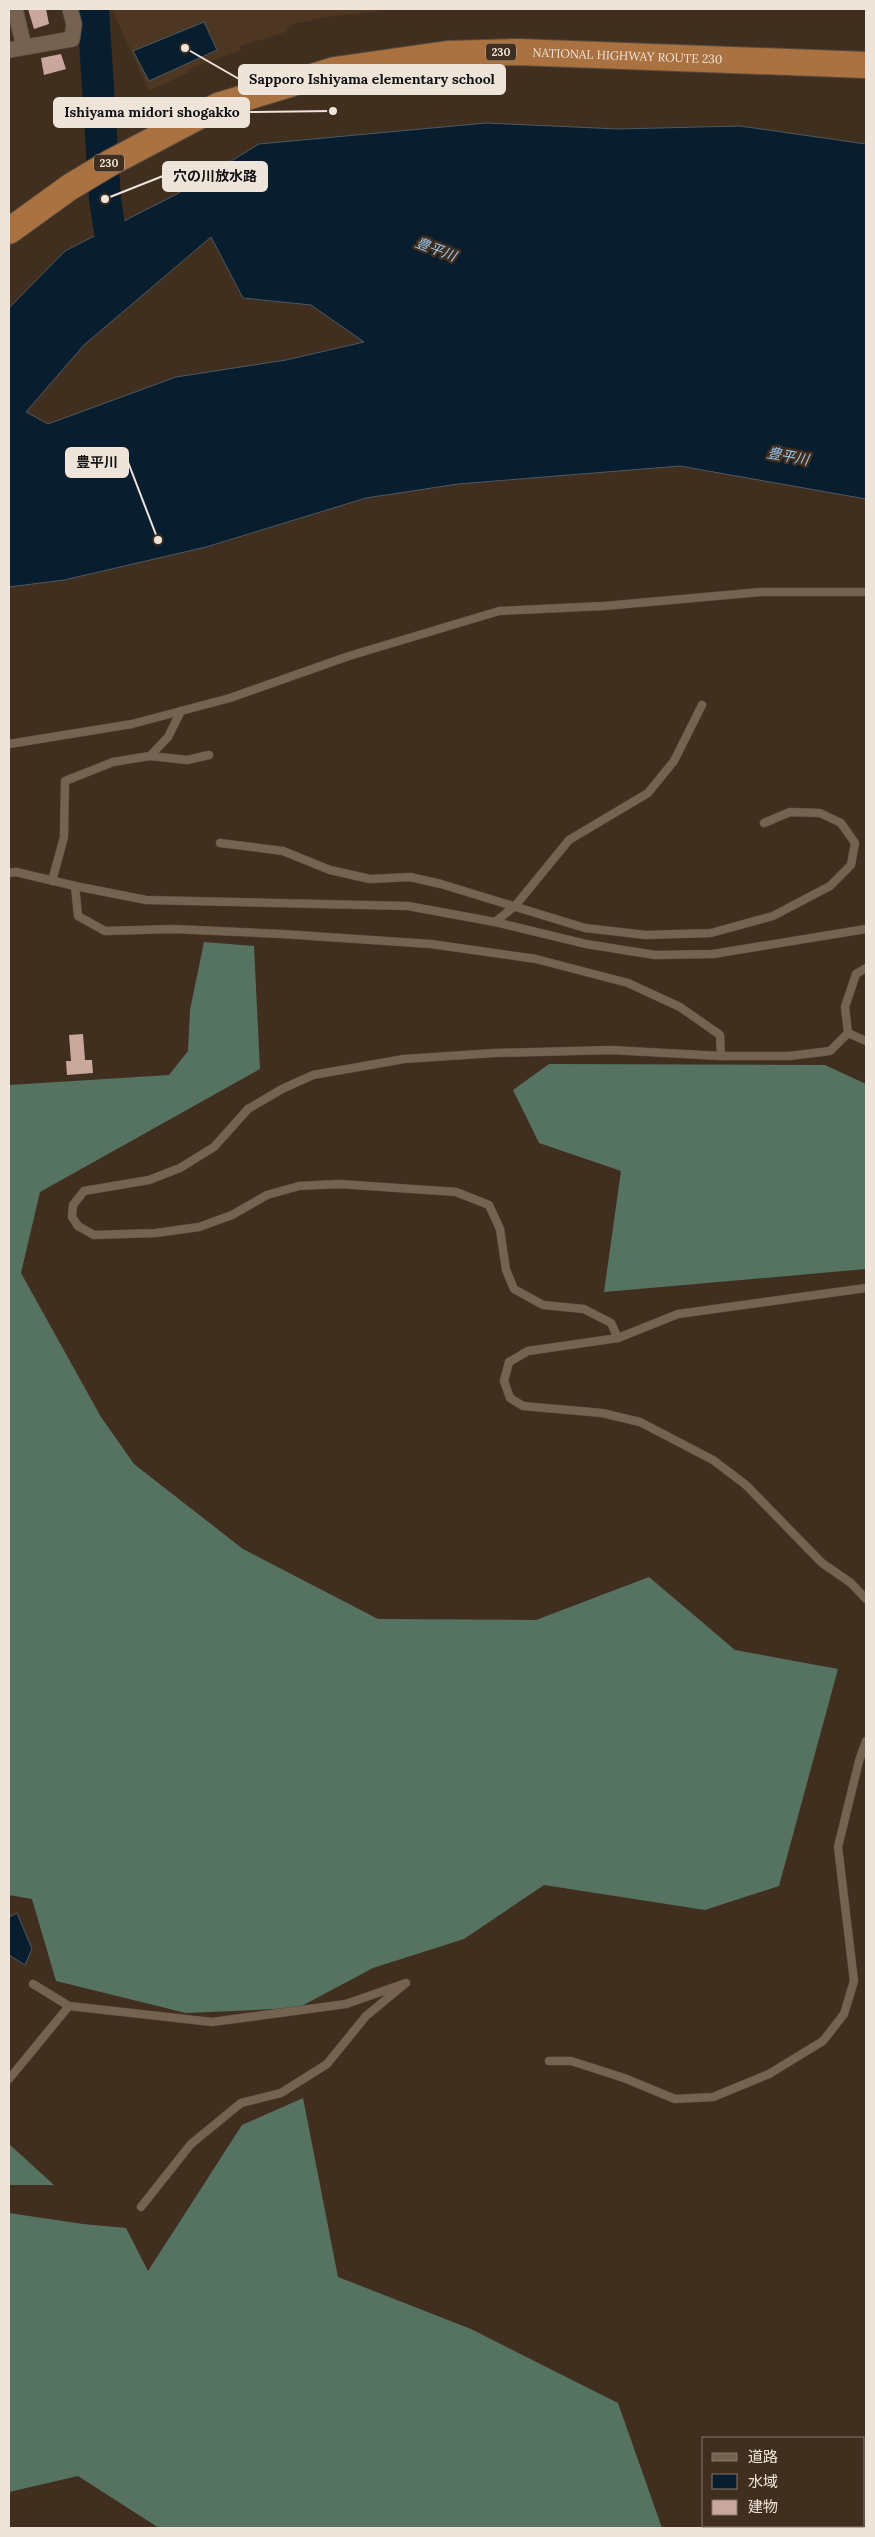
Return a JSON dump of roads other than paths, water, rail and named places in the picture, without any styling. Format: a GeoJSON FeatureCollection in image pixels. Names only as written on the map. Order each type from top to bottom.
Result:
{"type":"FeatureCollection","features":[{"type":"Feature","properties":{"kind":"highway","name":"NATIONAL HIGHWAY ROUTE 230"},"geometry":{"type":"LineString","coordinates":[[9,231],[70,187],[150,140],[218,106],[335,70],[447,54],[518,52],[866,65]]}},
{"type":"Feature","properties":{"kind":"street"},"geometry":{"type":"LineString","coordinates":[[14,9],[16,48],[72,39],[74,24],[70,9]]}},
{"type":"Feature","properties":{"kind":"lane"},"geometry":{"type":"LineString","coordinates":[[9,744],[132,724],[230,698],[349,656],[499,611],[604,606],[761,592],[866,592]]}},
{"type":"Feature","properties":{"kind":"lane"},"geometry":{"type":"LineString","coordinates":[[495,922],[515,906],[569,840],[648,793],[674,761],[702,706]]}},
{"type":"Feature","properties":{"kind":"lane"},"geometry":{"type":"LineString","coordinates":[[150,756],[168,738],[181,711]]}},
{"type":"Feature","properties":{"kind":"lane"},"geometry":{"type":"LineString","coordinates":[[52,881],[64,837],[64,780],[112,762],[150,756],[187,760],[209,755]]}},
{"type":"Feature","properties":{"kind":"lane"},"geometry":{"type":"LineString","coordinates":[[220,843],[283,851],[330,870],[370,879],[410,877],[441,884],[585,928],[646,935],[711,932],[773,916],[830,886],[851,865],[855,844],[841,823],[820,813],[790,812],[764,824]]}},
{"type":"Feature","properties":{"kind":"lane"},"geometry":{"type":"LineString","coordinates":[[9,872],[146,900],[408,906],[495,922],[586,944],[655,955],[713,954],[866,930]]}},
{"type":"Feature","properties":{"kind":"lane"},"geometry":{"type":"LineString","coordinates":[[75,886],[78,916],[105,930],[173,929],[431,944],[536,959],[628,983],[680,1007],[720,1035],[721,1056]]}},
{"type":"Feature","properties":{"kind":"lane"},"geometry":{"type":"LineString","coordinates":[[848,1033],[845,1007],[856,974],[866,968]]}},
{"type":"Feature","properties":{"kind":"lane"},"geometry":{"type":"LineString","coordinates":[[618,1338],[611,1323],[584,1309],[543,1305],[514,1289],[506,1270],[500,1229],[489,1205],[456,1192],[338,1184],[299,1186],[267,1195],[232,1215],[199,1227],[156,1233],[94,1235],[78,1226],[72,1217],[73,1205],[84,1191],[148,1180],[180,1168],[214,1147],[248,1109],[282,1089],[313,1075],[404,1059],[494,1053],[611,1050],[721,1056],[789,1056],[830,1051],[848,1033]]}},
{"type":"Feature","properties":{"kind":"lane"},"geometry":{"type":"LineString","coordinates":[[848,1033],[866,1041]]}},
{"type":"Feature","properties":{"kind":"lane"},"geometry":{"type":"LineString","coordinates":[[866,1288],[678,1314],[618,1338],[528,1351],[510,1362],[504,1381],[510,1398],[523,1406],[602,1413],[640,1422],[713,1460],[746,1486],[822,1563],[851,1583],[866,1599]]}},
{"type":"Feature","properties":{"kind":"lane"},"geometry":{"type":"LineString","coordinates":[[549,2061],[571,2061],[624,2078],[675,2099],[713,2097],[769,2074],[823,2041],[844,2014],[854,1981],[838,1847],[859,1761],[866,1741]]}},
{"type":"Feature","properties":{"kind":"lane"},"geometry":{"type":"LineString","coordinates":[[33,1984],[69,2006],[212,2022],[346,2004],[406,1983],[366,2016],[327,2064],[281,2093],[241,2103],[191,2144],[141,2207]]}},
{"type":"Feature","properties":{"kind":"lane"},"geometry":{"type":"LineString","coordinates":[[9,2078],[69,2006]]}},
{"type":"Feature","properties":{"kind":"water"},"geometry":{"type":"Polygon","coordinates":[[[204,22],[217,50],[149,81],[133,51],[204,22]]]}},
{"type":"Feature","properties":{"kind":"water"},"geometry":{"type":"Polygon","coordinates":[[[486,123],[618,129],[740,126],[866,144],[866,499],[680,466],[458,484],[366,498],[206,547],[64,580],[9,587],[9,308],[65,251],[177,194],[259,144],[486,123]],[[211,237],[84,345],[26,412],[48,424],[176,377],[286,360],[364,342],[311,305],[243,298],[211,237]]]}},
{"type":"Feature","properties":{"kind":"water"},"geometry":{"type":"Polygon","coordinates":[[[17,1913],[32,1949],[25,1965],[9,1955],[9,1917],[17,1913]]]}},
{"type":"Feature","properties":{"kind":"waterway"},"geometry":{"type":"LineString","coordinates":[[93,9],[105,199],[116,273]]}},
{"type":"Feature","properties":{"kind":"place","name":"Sapporo Ishiyama elementary school"},"geometry":{"type":"Point","coordinates":[185,48]}},
{"type":"Feature","properties":{"kind":"place","name":"Ishiyama midori shogakko"},"geometry":{"type":"Point","coordinates":[333,111]}},
{"type":"Feature","properties":{"kind":"place","name":"穴の川放水路"},"geometry":{"type":"Point","coordinates":[105,199]}},
{"type":"Feature","properties":{"kind":"place","name":"豊平川"},"geometry":{"type":"Point","coordinates":[158,540]}}]}
